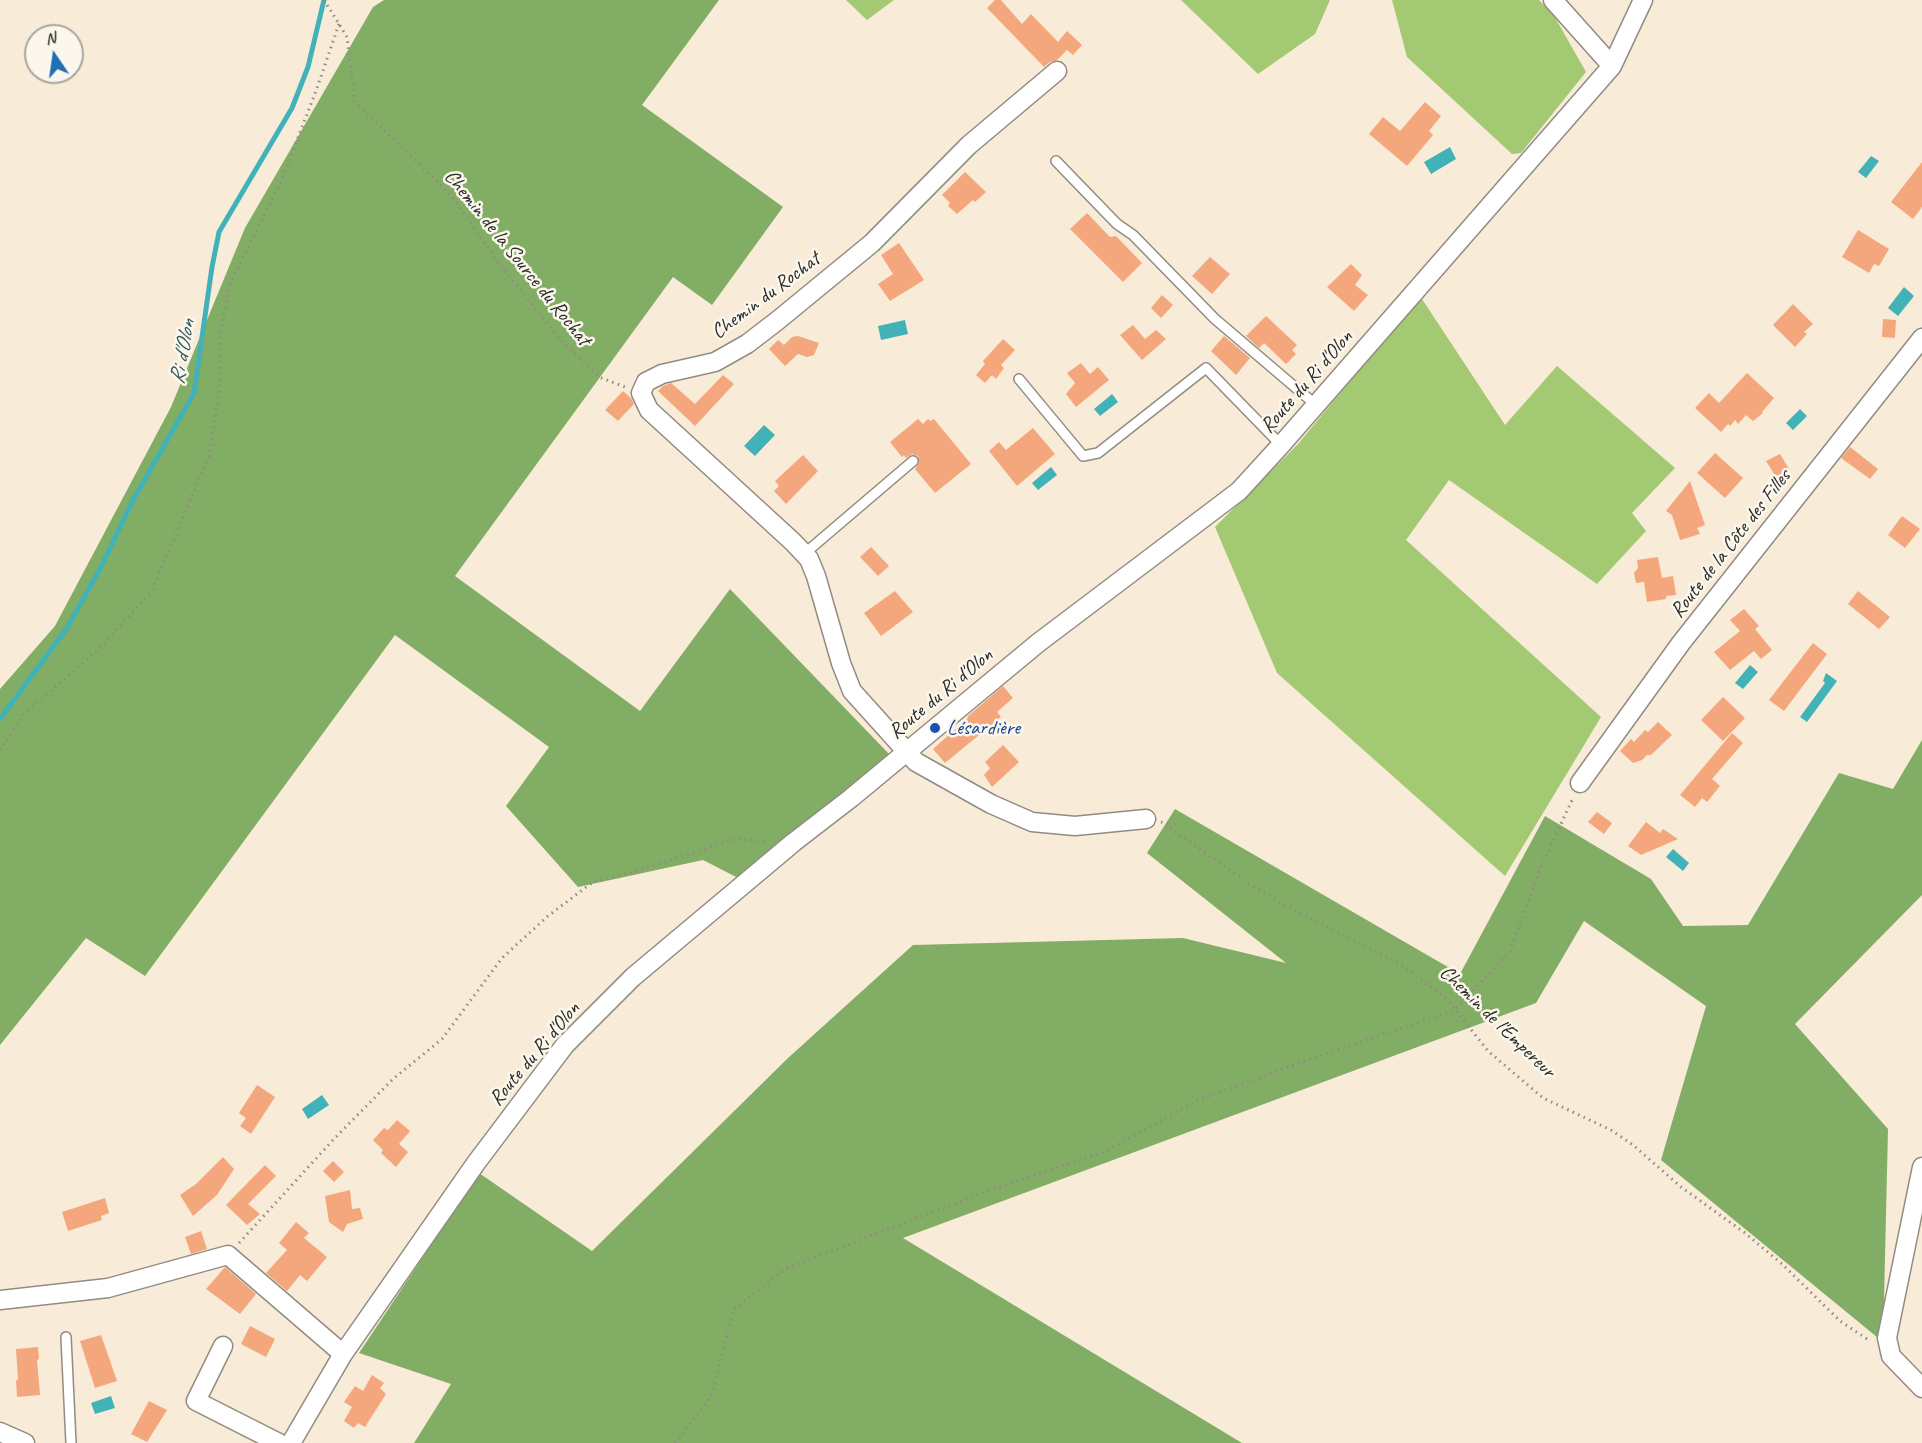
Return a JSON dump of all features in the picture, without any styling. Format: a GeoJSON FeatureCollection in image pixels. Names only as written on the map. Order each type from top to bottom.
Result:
{"type":"FeatureCollection","features":[{"type":"Feature","properties":{"kind":"street"},"geometry":{"type":"LineString","coordinates":[[1553,0],[1612,66]]}},
{"type":"Feature","properties":{"kind":"street","name":"Route du Ri d'Olon"},"geometry":{"type":"LineString","coordinates":[[291,1443],[343,1354],[476,1163],[566,1045],[633,977],[794,842],[1038,643],[1239,491],[1612,66],[1643,0]]}},
{"type":"Feature","properties":{"kind":"street","name":"Chemin du Rochat"},"geometry":{"type":"LineString","coordinates":[[641,393],[646,382],[662,374],[715,362],[747,344],[777,321],[872,243],[969,145],[1058,70]]}},
{"type":"Feature","properties":{"kind":"street","name":"Route de la Côte des Filles"},"geometry":{"type":"LineString","coordinates":[[1580,783],[1681,643],[1922,338]]}},
{"type":"Feature","properties":{"kind":"street"},"geometry":{"type":"LineString","coordinates":[[641,393],[649,410],[809,559],[852,691],[916,762],[991,804],[1032,822],[1075,826],[1146,819]]}},
{"type":"Feature","properties":{"kind":"street"},"geometry":{"type":"LineString","coordinates":[[1922,1167],[1887,1338],[1891,1356],[1922,1388]]}},
{"type":"Feature","properties":{"kind":"street"},"geometry":{"type":"LineString","coordinates":[[0,1300],[108,1288],[228,1256],[343,1354]]}},
{"type":"Feature","properties":{"kind":"street"},"geometry":{"type":"LineString","coordinates":[[223,1346],[196,1401],[279,1443]]}},
{"type":"Feature","properties":{"kind":"street"},"geometry":{"type":"LineString","coordinates":[[0,1432],[25,1443]]}},
{"type":"Feature","properties":{"kind":"lane"},"geometry":{"type":"LineString","coordinates":[[1056,161],[1215,319],[1316,405]]}},
{"type":"Feature","properties":{"kind":"lane"},"geometry":{"type":"LineString","coordinates":[[1019,379],[1083,456],[1098,453],[1206,368],[1281,445]]}},
{"type":"Feature","properties":{"kind":"lane"},"geometry":{"type":"LineString","coordinates":[[804,554],[913,461]]}},
{"type":"Feature","properties":{"kind":"lane"},"geometry":{"type":"LineString","coordinates":[[66,1337],[70,1443]]}},
{"type":"Feature","properties":{"kind":"path","name":"Chemin de la Source du Rochat"},"geometry":{"type":"LineString","coordinates":[[324,0],[347,37],[355,102],[452,195],[501,266],[558,337],[598,377],[641,393]]}},
{"type":"Feature","properties":{"kind":"path"},"geometry":{"type":"LineString","coordinates":[[0,750],[25,713],[101,647],[151,592],[209,456],[219,392],[221,329],[230,284],[282,179],[339,24]]}},
{"type":"Feature","properties":{"kind":"path"},"geometry":{"type":"LineString","coordinates":[[675,1443],[711,1397],[732,1310],[787,1268],[985,1192],[1106,1151],[1198,1100],[1455,1010],[1510,951],[1541,867],[1580,783]]}},
{"type":"Feature","properties":{"kind":"path","name":"Chemin de l'Empereur"},"geometry":{"type":"LineString","coordinates":[[1146,819],[1170,824],[1171,829],[1248,883],[1281,903],[1402,965],[1447,999],[1488,1051],[1544,1098],[1611,1130],[1633,1145],[1681,1187],[1745,1233],[1782,1264],[1840,1321],[1891,1356]]}},
{"type":"Feature","properties":{"kind":"path"},"geometry":{"type":"LineString","coordinates":[[228,1256],[333,1140],[393,1079],[442,1039],[502,958],[548,916],[593,882],[634,872],[735,839],[794,842]]}},
{"type":"Feature","properties":{"kind":"green space"},"geometry":{"type":"Polygon","coordinates":[[[384,0],[719,0],[642,105],[783,207],[712,305],[673,277],[455,576],[640,711],[730,589],[891,756],[742,880],[703,860],[578,887],[506,806],[549,747],[395,635],[145,976],[86,938],[0,1045],[0,689],[55,626],[171,407],[245,228],[373,7],[384,0]]]}},
{"type":"Feature","properties":{"kind":"green space"},"geometry":{"type":"Polygon","coordinates":[[[846,0],[894,0],[867,20],[846,0]]]}},
{"type":"Feature","properties":{"kind":"green space"},"geometry":{"type":"Polygon","coordinates":[[[1181,0],[1330,0],[1315,34],[1258,74],[1181,0]]]}},
{"type":"Feature","properties":{"kind":"green space"},"geometry":{"type":"Polygon","coordinates":[[[1392,0],[1539,0],[1553,14],[1586,72],[1521,153],[1512,154],[1407,57],[1392,0]]]}},
{"type":"Feature","properties":{"kind":"green space"},"geometry":{"type":"Polygon","coordinates":[[[1420,296],[1505,425],[1557,366],[1675,468],[1632,513],[1646,531],[1597,584],[1449,480],[1406,540],[1601,717],[1505,876],[1277,673],[1215,527],[1298,444],[1420,296]]]}},
{"type":"Feature","properties":{"kind":"green space"},"geometry":{"type":"Polygon","coordinates":[[[1922,740],[1922,895],[1795,1024],[1888,1129],[1883,1342],[1661,1160],[1706,1006],[1584,921],[1536,1003],[903,1238],[1242,1443],[414,1443],[451,1384],[359,1353],[479,1173],[592,1251],[788,1058],[913,945],[1183,938],[1286,963],[1147,853],[1175,809],[1460,974],[1545,816],[1651,879],[1683,926],[1748,925],[1839,773],[1893,789],[1922,740]]]}},
{"type":"Feature","properties":{"kind":"water"},"geometry":{"type":"Polygon","coordinates":[[[1450,147],[1456,159],[1431,174],[1424,162],[1450,147]]]}},
{"type":"Feature","properties":{"kind":"water"},"geometry":{"type":"Polygon","coordinates":[[[1871,156],[1879,161],[1866,178],[1858,172],[1871,156]]]}},
{"type":"Feature","properties":{"kind":"water"},"geometry":{"type":"Polygon","coordinates":[[[1904,287],[1914,296],[1898,316],[1888,308],[1904,287]]]}},
{"type":"Feature","properties":{"kind":"water"},"geometry":{"type":"Polygon","coordinates":[[[905,320],[908,334],[881,340],[878,326],[905,320]]]}},
{"type":"Feature","properties":{"kind":"water"},"geometry":{"type":"Polygon","coordinates":[[[1112,394],[1118,402],[1100,416],[1094,409],[1112,394]]]}},
{"type":"Feature","properties":{"kind":"water"},"geometry":{"type":"Polygon","coordinates":[[[1800,409],[1807,416],[1793,430],[1786,423],[1800,409]]]}},
{"type":"Feature","properties":{"kind":"water"},"geometry":{"type":"Polygon","coordinates":[[[764,425],[775,435],[755,456],[744,446],[764,425]]]}},
{"type":"Feature","properties":{"kind":"water"},"geometry":{"type":"Polygon","coordinates":[[[1051,467],[1057,475],[1038,490],[1032,483],[1051,467]]]}},
{"type":"Feature","properties":{"kind":"water"},"geometry":{"type":"Polygon","coordinates":[[[1750,665],[1758,672],[1743,689],[1735,683],[1750,665]]]}},
{"type":"Feature","properties":{"kind":"water"},"geometry":{"type":"Polygon","coordinates":[[[1826,673],[1837,681],[1807,722],[1800,717],[1825,683],[1823,681],[1826,673]]]}},
{"type":"Feature","properties":{"kind":"water"},"geometry":{"type":"Polygon","coordinates":[[[1673,849],[1689,863],[1683,871],[1666,857],[1673,849]]]}},
{"type":"Feature","properties":{"kind":"water"},"geometry":{"type":"Polygon","coordinates":[[[322,1095],[329,1105],[308,1119],[302,1109],[322,1095]]]}},
{"type":"Feature","properties":{"kind":"water"},"geometry":{"type":"Polygon","coordinates":[[[111,1396],[115,1408],[95,1414],[91,1403],[111,1396]]]}},
{"type":"Feature","properties":{"kind":"building"},"geometry":{"type":"Polygon","coordinates":[[[995,0],[1001,0],[1022,24],[1031,14],[1058,42],[1067,31],[1082,45],[1073,55],[1067,50],[1057,60],[1044,67],[987,8],[995,0]]]}},
{"type":"Feature","properties":{"kind":"building"},"geometry":{"type":"Polygon","coordinates":[[[1425,102],[1441,116],[1429,131],[1433,135],[1407,166],[1369,134],[1383,117],[1400,131],[1425,102]]]}},
{"type":"Feature","properties":{"kind":"building"},"geometry":{"type":"Polygon","coordinates":[[[1922,162],[1922,207],[1913,219],[1891,202],[1922,162]]]}},
{"type":"Feature","properties":{"kind":"building"},"geometry":{"type":"Polygon","coordinates":[[[965,172],[986,192],[957,214],[948,206],[950,203],[942,195],[965,172]]]}},
{"type":"Feature","properties":{"kind":"building"},"geometry":{"type":"Polygon","coordinates":[[[1087,213],[1110,237],[1116,236],[1142,263],[1123,282],[1070,229],[1087,213]]]}},
{"type":"Feature","properties":{"kind":"building"},"geometry":{"type":"Polygon","coordinates":[[[1858,230],[1889,249],[1879,266],[1874,264],[1869,273],[1842,257],[1858,230]]]}},
{"type":"Feature","properties":{"kind":"building"},"geometry":{"type":"Polygon","coordinates":[[[899,243],[924,280],[890,301],[878,284],[893,274],[881,255],[899,243]]]}},
{"type":"Feature","properties":{"kind":"building"},"geometry":{"type":"Polygon","coordinates":[[[1210,257],[1230,274],[1212,294],[1192,276],[1210,257]]]}},
{"type":"Feature","properties":{"kind":"building"},"geometry":{"type":"Polygon","coordinates":[[[1351,264],[1362,275],[1355,285],[1368,295],[1354,311],[1327,287],[1351,264]]]}},
{"type":"Feature","properties":{"kind":"building"},"geometry":{"type":"Polygon","coordinates":[[[1162,295],[1173,305],[1161,318],[1151,308],[1162,295]]]}},
{"type":"Feature","properties":{"kind":"building"},"geometry":{"type":"Polygon","coordinates":[[[1793,304],[1813,324],[1804,332],[1807,334],[1795,347],[1773,325],[1793,304]]]}},
{"type":"Feature","properties":{"kind":"building"},"geometry":{"type":"Polygon","coordinates":[[[1266,316],[1297,345],[1292,350],[1296,354],[1286,364],[1264,343],[1259,348],[1246,336],[1266,316]]]}},
{"type":"Feature","properties":{"kind":"building"},"geometry":{"type":"Polygon","coordinates":[[[1883,319],[1896,320],[1895,338],[1882,337],[1883,319]]]}},
{"type":"Feature","properties":{"kind":"building"},"geometry":{"type":"Polygon","coordinates":[[[1133,325],[1145,339],[1156,330],[1166,339],[1142,360],[1120,335],[1133,325]]]}},
{"type":"Feature","properties":{"kind":"building"},"geometry":{"type":"Polygon","coordinates":[[[798,336],[819,343],[814,355],[807,357],[798,354],[785,366],[769,349],[778,340],[784,345],[792,337],[798,336]]]}},
{"type":"Feature","properties":{"kind":"building"},"geometry":{"type":"Polygon","coordinates":[[[1224,336],[1250,358],[1236,375],[1211,351],[1224,336]]]}},
{"type":"Feature","properties":{"kind":"building"},"geometry":{"type":"Polygon","coordinates":[[[1003,339],[1015,350],[1001,365],[1004,368],[996,379],[992,375],[985,383],[976,375],[985,364],[983,361],[1003,339]]]}},
{"type":"Feature","properties":{"kind":"building"},"geometry":{"type":"Polygon","coordinates":[[[1081,363],[1090,374],[1098,367],[1109,380],[1076,407],[1066,394],[1075,383],[1067,373],[1081,363]]]}},
{"type":"Feature","properties":{"kind":"building"},"geometry":{"type":"Polygon","coordinates":[[[1747,373],[1774,398],[1763,413],[1753,421],[1746,415],[1738,424],[1735,420],[1721,432],[1695,408],[1709,393],[1719,403],[1747,373]]]}},
{"type":"Feature","properties":{"kind":"building"},"geometry":{"type":"Polygon","coordinates":[[[723,375],[734,384],[695,426],[658,391],[671,383],[695,404],[723,375]]]}},
{"type":"Feature","properties":{"kind":"building"},"geometry":{"type":"Polygon","coordinates":[[[623,391],[634,404],[618,421],[605,410],[623,391]]]}},
{"type":"Feature","properties":{"kind":"building"},"geometry":{"type":"Polygon","coordinates":[[[918,419],[923,424],[928,419],[930,421],[934,419],[971,464],[935,493],[915,469],[919,463],[918,456],[912,454],[906,458],[904,455],[902,457],[890,442],[918,419]]]}},
{"type":"Feature","properties":{"kind":"building"},"geometry":{"type":"Polygon","coordinates":[[[1033,428],[1055,454],[1017,486],[989,451],[999,442],[1006,450],[1033,428]]]}},
{"type":"Feature","properties":{"kind":"building"},"geometry":{"type":"Polygon","coordinates":[[[1850,447],[1878,469],[1870,479],[1841,458],[1850,447]]]}},
{"type":"Feature","properties":{"kind":"building"},"geometry":{"type":"Polygon","coordinates":[[[1715,453],[1743,478],[1725,498],[1697,473],[1715,453]]]}},
{"type":"Feature","properties":{"kind":"building"},"geometry":{"type":"Polygon","coordinates":[[[1780,454],[1789,469],[1776,477],[1766,461],[1780,454]]]}},
{"type":"Feature","properties":{"kind":"building"},"geometry":{"type":"Polygon","coordinates":[[[803,455],[818,471],[786,504],[774,491],[779,486],[775,481],[803,455]]]}},
{"type":"Feature","properties":{"kind":"building"},"geometry":{"type":"Polygon","coordinates":[[[1690,481],[1705,525],[1697,528],[1700,534],[1680,540],[1672,515],[1666,511],[1690,481]]]}},
{"type":"Feature","properties":{"kind":"building"},"geometry":{"type":"Polygon","coordinates":[[[1902,516],[1920,529],[1905,548],[1888,535],[1902,516]]]}},
{"type":"Feature","properties":{"kind":"building"},"geometry":{"type":"Polygon","coordinates":[[[871,547],[889,566],[878,576],[860,557],[871,547]]]}},
{"type":"Feature","properties":{"kind":"building"},"geometry":{"type":"Polygon","coordinates":[[[1658,557],[1662,578],[1673,576],[1676,595],[1647,602],[1644,582],[1636,583],[1634,573],[1638,568],[1637,560],[1658,557]]]}},
{"type":"Feature","properties":{"kind":"building"},"geometry":{"type":"Polygon","coordinates":[[[895,591],[913,612],[881,636],[864,613],[895,591]]]}},
{"type":"Feature","properties":{"kind":"building"},"geometry":{"type":"Polygon","coordinates":[[[1858,591],[1890,617],[1879,629],[1848,604],[1858,591]]]}},
{"type":"Feature","properties":{"kind":"building"},"geometry":{"type":"Polygon","coordinates":[[[1744,609],[1759,626],[1755,629],[1772,650],[1761,659],[1754,651],[1730,670],[1714,652],[1740,631],[1730,620],[1744,609]]]}},
{"type":"Feature","properties":{"kind":"building"},"geometry":{"type":"Polygon","coordinates":[[[1813,643],[1827,654],[1784,711],[1769,700],[1813,643]]]}},
{"type":"Feature","properties":{"kind":"building"},"geometry":{"type":"Polygon","coordinates":[[[1003,686],[1013,698],[997,712],[1001,717],[945,763],[933,749],[1003,686]]]}},
{"type":"Feature","properties":{"kind":"building"},"geometry":{"type":"Polygon","coordinates":[[[1723,697],[1745,718],[1723,741],[1701,720],[1723,697]]]}},
{"type":"Feature","properties":{"kind":"building"},"geometry":{"type":"Polygon","coordinates":[[[1658,722],[1672,735],[1651,755],[1633,763],[1620,751],[1631,739],[1634,742],[1645,730],[1648,732],[1658,722]]]}},
{"type":"Feature","properties":{"kind":"building"},"geometry":{"type":"Polygon","coordinates":[[[1732,733],[1743,743],[1712,779],[1720,786],[1707,802],[1702,798],[1695,807],[1680,795],[1732,733]]]}},
{"type":"Feature","properties":{"kind":"building"},"geometry":{"type":"Polygon","coordinates":[[[1003,745],[1019,762],[992,787],[984,775],[990,768],[985,762],[1003,745]]]}},
{"type":"Feature","properties":{"kind":"building"},"geometry":{"type":"Polygon","coordinates":[[[1597,812],[1612,823],[1604,834],[1588,822],[1597,812]]]}},
{"type":"Feature","properties":{"kind":"building"},"geometry":{"type":"Polygon","coordinates":[[[1646,822],[1660,833],[1663,829],[1678,839],[1641,855],[1628,846],[1646,822]]]}},
{"type":"Feature","properties":{"kind":"building"},"geometry":{"type":"Polygon","coordinates":[[[257,1085],[275,1097],[251,1134],[240,1126],[246,1118],[239,1113],[257,1085]]]}},
{"type":"Feature","properties":{"kind":"building"},"geometry":{"type":"Polygon","coordinates":[[[397,1120],[410,1131],[399,1144],[408,1152],[396,1167],[381,1153],[383,1150],[373,1140],[384,1128],[388,1130],[397,1120]]]}},
{"type":"Feature","properties":{"kind":"building"},"geometry":{"type":"Polygon","coordinates":[[[223,1157],[234,1169],[217,1195],[193,1216],[180,1195],[196,1184],[223,1157]]]}},
{"type":"Feature","properties":{"kind":"building"},"geometry":{"type":"Polygon","coordinates":[[[333,1161],[344,1172],[334,1182],[323,1171],[333,1161]]]}},
{"type":"Feature","properties":{"kind":"building"},"geometry":{"type":"Polygon","coordinates":[[[265,1165],[276,1176],[248,1204],[260,1214],[247,1225],[226,1205],[265,1165]]]}},
{"type":"Feature","properties":{"kind":"building"},"geometry":{"type":"Polygon","coordinates":[[[350,1190],[352,1209],[360,1208],[363,1219],[347,1224],[343,1232],[329,1222],[325,1196],[350,1190]]]}},
{"type":"Feature","properties":{"kind":"building"},"geometry":{"type":"Polygon","coordinates":[[[105,1198],[109,1213],[101,1216],[102,1220],[68,1231],[62,1212],[105,1198]]]}},
{"type":"Feature","properties":{"kind":"building"},"geometry":{"type":"Polygon","coordinates":[[[296,1222],[309,1233],[304,1238],[327,1257],[307,1281],[300,1275],[287,1291],[266,1273],[287,1250],[279,1243],[296,1222]]]}},
{"type":"Feature","properties":{"kind":"building"},"geometry":{"type":"Polygon","coordinates":[[[201,1231],[207,1249],[191,1254],[185,1237],[201,1231]]]}},
{"type":"Feature","properties":{"kind":"building"},"geometry":{"type":"Polygon","coordinates":[[[225,1267],[256,1294],[240,1314],[206,1289],[225,1267]]]}},
{"type":"Feature","properties":{"kind":"building"},"geometry":{"type":"Polygon","coordinates":[[[250,1326],[275,1339],[266,1357],[241,1344],[250,1326]]]}},
{"type":"Feature","properties":{"kind":"building"},"geometry":{"type":"Polygon","coordinates":[[[101,1335],[117,1381],[95,1388],[80,1341],[101,1335]]]}},
{"type":"Feature","properties":{"kind":"building"},"geometry":{"type":"Polygon","coordinates":[[[38,1347],[40,1395],[17,1397],[16,1349],[38,1347]]]}},
{"type":"Feature","properties":{"kind":"building"},"geometry":{"type":"Polygon","coordinates":[[[372,1375],[384,1383],[380,1388],[386,1394],[365,1427],[358,1423],[354,1428],[344,1421],[352,1407],[344,1402],[355,1386],[363,1391],[372,1375]]]}},
{"type":"Feature","properties":{"kind":"building"},"geometry":{"type":"Polygon","coordinates":[[[149,1401],[167,1410],[147,1442],[131,1434],[149,1401]]]}},
{"type":"Feature","properties":{"kind":"waterway","name":"Ri d'Olon"},"geometry":{"type":"LineString","coordinates":[[0,719],[67,628],[101,567],[132,502],[194,393],[219,232],[292,108],[308,67],[324,0]]}},
{"type":"Feature","properties":{"kind":"place","name":"Lésardière"},"geometry":{"type":"Point","coordinates":[935,728]}}]}
